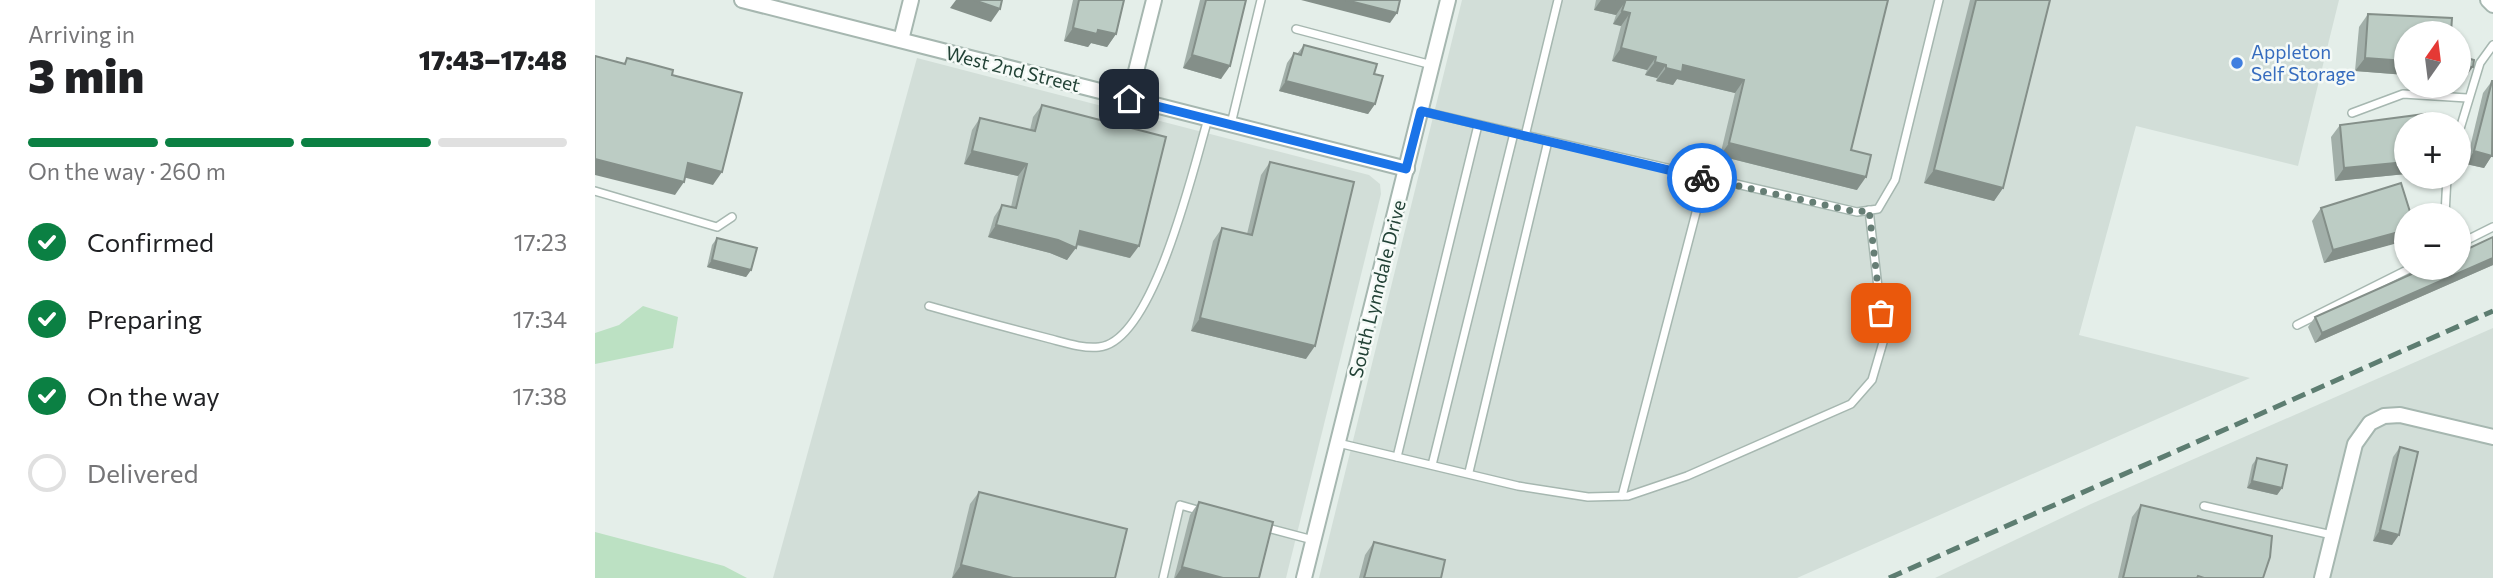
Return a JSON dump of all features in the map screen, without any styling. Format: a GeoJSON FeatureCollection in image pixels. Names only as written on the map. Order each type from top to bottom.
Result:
{"type":"FeatureCollection","features":[{"type":"Feature","properties":{"kind":"street","name":"West 2nd Street"},"geometry":{"type":"LineString","coordinates":[[742,0],[1406,169]]}},
{"type":"Feature","properties":{"kind":"street"},"geometry":{"type":"LineString","coordinates":[[901,40],[911,0]]}},
{"type":"Feature","properties":{"kind":"street"},"geometry":{"type":"LineString","coordinates":[[1129,99],[1154,0]]}},
{"type":"Feature","properties":{"kind":"street","name":"South Lynndale Drive"},"geometry":{"type":"LineString","coordinates":[[1304,578],[1448,0]]}},
{"type":"Feature","properties":{"kind":"street"},"geometry":{"type":"LineString","coordinates":[[2488,0],[2493,5]]}},
{"type":"Feature","properties":{"kind":"street"},"geometry":{"type":"LineString","coordinates":[[2322,578],[2359,435],[2370,423],[2383,416],[2400,415],[2493,438]]}},
{"type":"Feature","properties":{"kind":"lane"},"geometry":{"type":"LineString","coordinates":[[1231,125],[1261,0]]}},
{"type":"Feature","properties":{"kind":"lane"},"geometry":{"type":"LineString","coordinates":[[1525,136],[1559,0]]}},
{"type":"Feature","properties":{"kind":"lane"},"geometry":{"type":"LineString","coordinates":[[1421,111],[1857,212],[1878,209],[1895,180],[1939,0]]}},
{"type":"Feature","properties":{"kind":"lane"},"geometry":{"type":"LineString","coordinates":[[1296,29],[1432,65]]}},
{"type":"Feature","properties":{"kind":"lane"},"geometry":{"type":"LineString","coordinates":[[2471,87],[2480,63],[2493,45]]}},
{"type":"Feature","properties":{"kind":"lane"},"geometry":{"type":"LineString","coordinates":[[2353,113],[2394,97]]}},
{"type":"Feature","properties":{"kind":"lane"},"geometry":{"type":"LineString","coordinates":[[2464,112],[2467,98]]}},
{"type":"Feature","properties":{"kind":"lane"},"geometry":{"type":"LineString","coordinates":[[929,306],[1065,342],[1098,347],[1111,344],[1149,297],[1165,265],[1208,119]]}},
{"type":"Feature","properties":{"kind":"lane"},"geometry":{"type":"LineString","coordinates":[[1397,457],[1478,125]]}},
{"type":"Feature","properties":{"kind":"lane"},"geometry":{"type":"LineString","coordinates":[[1432,465],[1514,134]]}},
{"type":"Feature","properties":{"kind":"lane"},"geometry":{"type":"LineString","coordinates":[[1469,472],[1548,141]]}},
{"type":"Feature","properties":{"kind":"lane"},"geometry":{"type":"LineString","coordinates":[[1622,496],[1705,178]]}},
{"type":"Feature","properties":{"kind":"lane"},"geometry":{"type":"LineString","coordinates":[[595,191],[717,227],[732,217]]}},
{"type":"Feature","properties":{"kind":"lane"},"geometry":{"type":"LineString","coordinates":[[1338,443],[1469,472],[1518,486],[1588,497],[1622,496],[1687,476],[1851,404],[1872,380],[1884,339],[1869,210]]}},
{"type":"Feature","properties":{"kind":"lane"},"geometry":{"type":"LineString","coordinates":[[2471,238],[2493,227]]}},
{"type":"Feature","properties":{"kind":"lane"},"geometry":{"type":"LineString","coordinates":[[2297,325],[2394,276]]}},
{"type":"Feature","properties":{"kind":"lane"},"geometry":{"type":"LineString","coordinates":[[1163,578],[1180,505],[1207,512]]}},
{"type":"Feature","properties":{"kind":"lane"},"geometry":{"type":"LineString","coordinates":[[2204,506],[2332,535]]}},
{"type":"Feature","properties":{"kind":"lane"},"geometry":{"type":"LineString","coordinates":[[1260,526],[1314,540]]}},
{"type":"Feature","properties":{"kind":"shaded area"},"geometry":{"type":"Polygon","coordinates":[[[1462,0],[2339,0],[2298,166],[2136,126],[2079,335],[2250,378],[1797,578],[1319,578],[1462,0]]]}},
{"type":"Feature","properties":{"kind":"shaded area"},"geometry":{"type":"Polygon","coordinates":[[[917,58],[1369,175],[1380,184],[1381,194],[1286,578],[773,578],[917,58]]]}},
{"type":"Feature","properties":{"kind":"shaded area"},"geometry":{"type":"Polygon","coordinates":[[[2493,328],[2493,578],[1935,578],[2091,504],[2493,328]]]}},
{"type":"Feature","properties":{"kind":"green space"},"geometry":{"type":"Polygon","coordinates":[[[643,306],[678,317],[673,348],[595,364],[595,333],[619,325],[643,306]]]}},
{"type":"Feature","properties":{"kind":"green space"},"geometry":{"type":"Polygon","coordinates":[[[595,532],[724,566],[747,578],[595,578],[595,532]]]}},
{"type":"Feature","properties":{"kind":"building"},"geometry":{"type":"Polygon","coordinates":[[[974,0],[1002,0],[1000,9],[974,0]]]}},
{"type":"Feature","properties":{"kind":"building"},"geometry":{"type":"Polygon","coordinates":[[[1079,0],[1124,0],[1116,34],[1098,30],[1097,34],[1073,28],[1079,0]]]}},
{"type":"Feature","properties":{"kind":"building"},"geometry":{"type":"Polygon","coordinates":[[[1206,0],[1246,0],[1230,66],[1192,55],[1206,0]]]}},
{"type":"Feature","properties":{"kind":"building"},"geometry":{"type":"Polygon","coordinates":[[[1346,0],[1400,0],[1397,13],[1346,0]]]}},
{"type":"Feature","properties":{"kind":"building"},"geometry":{"type":"Polygon","coordinates":[[[1616,0],[1888,0],[1851,150],[1871,155],[1866,177],[1729,143],[1744,80],[1683,65],[1682,72],[1666,68],[1666,65],[1655,62],[1656,57],[1621,48],[1630,13],[1622,11],[1625,2],[1616,0]]]}},
{"type":"Feature","properties":{"kind":"building"},"geometry":{"type":"Polygon","coordinates":[[[1976,0],[2050,0],[2003,188],[1934,170],[1976,0]]]}},
{"type":"Feature","properties":{"kind":"building"},"geometry":{"type":"Polygon","coordinates":[[[2368,14],[2452,18],[2452,21],[2394,21],[2394,60],[2365,58],[2368,14]]]}},
{"type":"Feature","properties":{"kind":"building"},"geometry":{"type":"Polygon","coordinates":[[[1304,45],[1377,64],[1374,74],[1383,76],[1375,104],[1286,81],[1294,53],[1301,55],[1304,45]]]}},
{"type":"Feature","properties":{"kind":"building"},"geometry":{"type":"Polygon","coordinates":[[[595,56],[625,64],[627,58],[647,63],[673,70],[672,75],[742,93],[722,172],[688,163],[684,182],[595,159],[595,56]]]}},
{"type":"Feature","properties":{"kind":"building"},"geometry":{"type":"Polygon","coordinates":[[[2493,81],[2492,156],[2474,151],[2493,81]]]}},
{"type":"Feature","properties":{"kind":"building"},"geometry":{"type":"Polygon","coordinates":[[[1042,105],[1166,137],[1139,246],[1080,231],[1076,248],[1058,240],[996,225],[1002,205],[1016,208],[1027,164],[972,151],[980,118],[1035,131],[1042,105]]]}},
{"type":"Feature","properties":{"kind":"building"},"geometry":{"type":"Polygon","coordinates":[[[2394,118],[2394,163],[2344,168],[2340,125],[2394,118]]]}},
{"type":"Feature","properties":{"kind":"building"},"geometry":{"type":"Polygon","coordinates":[[[1270,162],[1354,182],[1315,346],[1200,318],[1222,228],[1252,235],[1270,162]]]}},
{"type":"Feature","properties":{"kind":"building"},"geometry":{"type":"Polygon","coordinates":[[[2394,185],[2394,189],[2403,189],[2407,203],[2394,203],[2394,233],[2333,250],[2321,208],[2394,185]]]}},
{"type":"Feature","properties":{"kind":"building"},"geometry":{"type":"Polygon","coordinates":[[[2493,237],[2493,258],[2471,268],[2471,247],[2493,237]]]}},
{"type":"Feature","properties":{"kind":"building"},"geometry":{"type":"Polygon","coordinates":[[[717,238],[757,248],[751,270],[712,260],[717,238]]]}},
{"type":"Feature","properties":{"kind":"building"},"geometry":{"type":"Polygon","coordinates":[[[2398,280],[2443,280],[2322,333],[2315,317],[2398,280]]]}},
{"type":"Feature","properties":{"kind":"building"},"geometry":{"type":"Polygon","coordinates":[[[2400,447],[2418,452],[2399,535],[2380,530],[2400,447]]]}},
{"type":"Feature","properties":{"kind":"building"},"geometry":{"type":"Polygon","coordinates":[[[2257,458],[2287,465],[2282,488],[2252,481],[2257,458]]]}},
{"type":"Feature","properties":{"kind":"building"},"geometry":{"type":"Polygon","coordinates":[[[979,492],[1127,529],[1115,578],[1013,578],[961,565],[979,492]]]}},
{"type":"Feature","properties":{"kind":"building"},"geometry":{"type":"Polygon","coordinates":[[[1199,502],[1273,522],[1259,578],[1223,578],[1182,567],[1199,502]]]}},
{"type":"Feature","properties":{"kind":"building"},"geometry":{"type":"Polygon","coordinates":[[[2141,505],[2272,536],[2270,557],[2263,578],[2123,578],[2141,505]]]}},
{"type":"Feature","properties":{"kind":"building"},"geometry":{"type":"Polygon","coordinates":[[[1374,542],[1445,560],[1441,578],[1364,578],[1374,542]]]}},
{"type":"Feature","properties":{"kind":"railway"},"geometry":{"type":"LineString","coordinates":[[1889,578],[2493,311]]}},
{"type":"Feature","properties":{"kind":"way so far"},"geometry":{"type":"LineString","coordinates":[[1702,178],[1857,212],[1869,210],[1881,313]]}},
{"type":"Feature","properties":{"kind":"place","name":"Appleton Self Storage"},"geometry":{"type":"Point","coordinates":[2237,63]}},
{"type":"Feature","properties":{"kind":"route"},"geometry":{"type":"LineString","coordinates":[[1129,99],[1406,169],[1421,111],[1702,178]]}}]}
